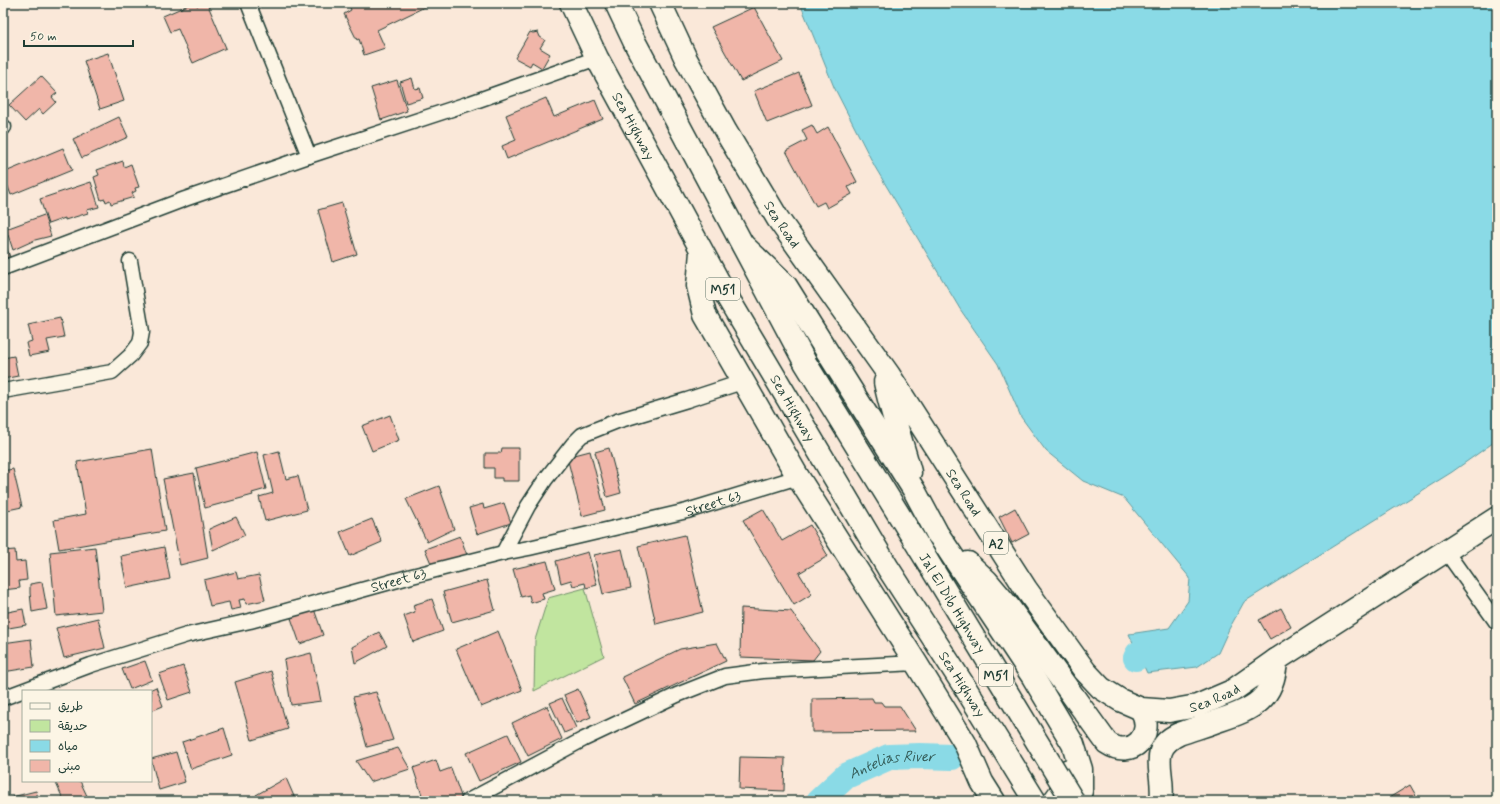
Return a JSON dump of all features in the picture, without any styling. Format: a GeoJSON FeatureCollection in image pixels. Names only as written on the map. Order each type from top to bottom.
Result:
{"type":"FeatureCollection","features":[{"type":"Feature","properties":{"kind":"highway","name":"Sea Highway"},"geometry":{"type":"LineString","coordinates":[[571,3],[597,58],[701,252],[888,568],[966,689],[1035,801]]}},
{"type":"Feature","properties":{"kind":"highway","name":"M51"},"geometry":{"type":"LineString","coordinates":[[616,3],[638,48],[744,245]]}},
{"type":"Feature","properties":{"kind":"highway","name":"Sea Road"},"geometry":{"type":"LineString","coordinates":[[660,3],[686,60],[711,106],[778,219],[889,375],[1026,589],[1085,671],[1101,688],[1120,700],[1141,709],[1169,711],[1197,706],[1232,691],[1276,660],[1497,518]]}},
{"type":"Feature","properties":{"kind":"highway"},"geometry":{"type":"LineString","coordinates":[[744,245],[786,286],[914,490],[937,533],[1033,677],[1073,744],[1081,769],[1081,791],[1077,801]]}},
{"type":"Feature","properties":{"kind":"highway","name":"Jal El Dib Highway"},"geometry":{"type":"LineString","coordinates":[[744,245],[806,364],[1073,801]]}},
{"type":"Feature","properties":{"kind":"highway"},"geometry":{"type":"LineString","coordinates":[[701,252],[698,286],[700,301],[705,315],[742,382],[798,477],[965,743],[1007,801]]}},
{"type":"Feature","properties":{"kind":"highway"},"geometry":{"type":"LineString","coordinates":[[889,375],[885,382],[902,439],[914,490]]}},
{"type":"Feature","properties":{"kind":"highway"},"geometry":{"type":"LineString","coordinates":[[937,533],[987,581],[1008,606],[1107,743],[1115,748],[1124,748],[1133,746],[1140,740],[1145,733],[1146,725],[1145,716],[1141,709]]}},
{"type":"Feature","properties":{"kind":"highway"},"geometry":{"type":"LineString","coordinates":[[1161,801],[1162,778],[1159,756],[1163,746],[1179,734],[1240,713],[1255,705],[1268,690],[1273,681],[1276,670],[1276,660]]}},
{"type":"Feature","properties":{"kind":"highway"},"geometry":{"type":"LineString","coordinates":[[1033,677],[1068,755],[1069,770],[1066,781],[1060,794],[1054,801]]}},
{"type":"Feature","properties":{"kind":"highway"},"geometry":{"type":"LineString","coordinates":[[965,743],[982,782],[994,801]]}},
{"type":"Feature","properties":{"kind":"street"},"geometry":{"type":"LineString","coordinates":[[248,3],[309,156]]}},
{"type":"Feature","properties":{"kind":"street"},"geometry":{"type":"LineString","coordinates":[[3,268],[185,198],[470,103],[597,58]]}},
{"type":"Feature","properties":{"kind":"street"},"geometry":{"type":"LineString","coordinates":[[3,391],[112,372],[131,355],[140,343],[142,332],[130,261]]}},
{"type":"Feature","properties":{"kind":"street"},"geometry":{"type":"LineString","coordinates":[[503,553],[528,506],[545,480],[573,444],[582,435],[617,421],[742,382]]}},
{"type":"Feature","properties":{"kind":"street","name":"Street 63"},"geometry":{"type":"LineString","coordinates":[[25,690],[112,658],[187,635],[250,621],[412,576],[503,553],[687,511],[798,477]]}},
{"type":"Feature","properties":{"kind":"street"},"geometry":{"type":"LineString","coordinates":[[1445,550],[1497,624]]}},
{"type":"Feature","properties":{"kind":"street"},"geometry":{"type":"LineString","coordinates":[[468,801],[584,739],[677,695],[725,676],[763,671],[916,663]]}},
{"type":"Feature","properties":{"kind":"street","name":"Street 63"},"geometry":{"type":"LineString","coordinates":[[3,698],[22,691]]}},
{"type":"Feature","properties":{"kind":"green space"},"geometry":{"type":"Polygon","coordinates":[[[585,588],[604,656],[534,691],[535,640],[548,598],[585,588]]]}},
{"type":"Feature","properties":{"kind":"water"},"geometry":{"type":"Polygon","coordinates":[[[800,3],[1497,3],[1497,440],[1452,472],[1244,602],[1218,653],[1197,667],[1147,673],[1129,634],[1169,628],[1188,601],[1190,578],[1124,498],[1083,481],[1046,451],[1021,417],[998,364],[960,309],[875,167],[834,87],[800,3]]]}},
{"type":"Feature","properties":{"kind":"building"},"geometry":{"type":"Polygon","coordinates":[[[196,3],[197,6],[207,3],[226,48],[193,63],[178,29],[170,32],[163,16],[196,3]]]}},
{"type":"Feature","properties":{"kind":"building"},"geometry":{"type":"Polygon","coordinates":[[[348,3],[433,3],[377,30],[385,48],[364,55],[359,39],[357,40],[344,14],[351,10],[348,3]]]}},
{"type":"Feature","properties":{"kind":"building"},"geometry":{"type":"Polygon","coordinates":[[[726,3],[749,3],[740,6],[733,6],[726,3]]]}},
{"type":"Feature","properties":{"kind":"building"},"geometry":{"type":"Polygon","coordinates":[[[754,7],[783,61],[741,81],[711,27],[754,7]]]}},
{"type":"Feature","properties":{"kind":"building"},"geometry":{"type":"Polygon","coordinates":[[[530,32],[538,32],[540,37],[545,40],[540,48],[550,54],[542,68],[532,62],[530,66],[515,58],[530,32]]]}},
{"type":"Feature","properties":{"kind":"building"},"geometry":{"type":"Polygon","coordinates":[[[108,53],[124,101],[100,109],[84,61],[108,53]]]}},
{"type":"Feature","properties":{"kind":"building"},"geometry":{"type":"Polygon","coordinates":[[[799,73],[812,105],[767,123],[754,91],[799,73]]]}},
{"type":"Feature","properties":{"kind":"building"},"geometry":{"type":"Polygon","coordinates":[[[41,76],[57,93],[52,97],[56,102],[43,114],[39,109],[25,122],[9,105],[41,76]]]}},
{"type":"Feature","properties":{"kind":"building"},"geometry":{"type":"Polygon","coordinates":[[[412,78],[415,89],[420,88],[423,98],[406,103],[400,82],[412,78]]]}},
{"type":"Feature","properties":{"kind":"building"},"geometry":{"type":"Polygon","coordinates":[[[397,80],[407,111],[381,120],[371,88],[397,80]]]}},
{"type":"Feature","properties":{"kind":"building"},"geometry":{"type":"Polygon","coordinates":[[[546,98],[554,117],[595,100],[603,119],[507,159],[502,146],[516,140],[506,115],[546,98]]]}},
{"type":"Feature","properties":{"kind":"building"},"geometry":{"type":"Polygon","coordinates":[[[119,117],[128,137],[82,158],[73,139],[119,117]]]}},
{"type":"Feature","properties":{"kind":"building"},"geometry":{"type":"Polygon","coordinates":[[[812,125],[817,134],[828,127],[857,182],[848,187],[852,194],[827,208],[824,202],[816,206],[786,151],[807,140],[802,130],[812,125]]]}},
{"type":"Feature","properties":{"kind":"building"},"geometry":{"type":"Polygon","coordinates":[[[63,148],[72,170],[11,195],[3,173],[63,148]]]}},
{"type":"Feature","properties":{"kind":"building"},"geometry":{"type":"Polygon","coordinates":[[[123,161],[124,167],[131,164],[139,187],[135,188],[136,191],[132,193],[134,197],[111,204],[110,200],[106,202],[105,199],[101,200],[94,177],[99,175],[97,170],[123,161]]]}},
{"type":"Feature","properties":{"kind":"building"},"geometry":{"type":"Polygon","coordinates":[[[91,182],[99,207],[87,210],[88,213],[65,220],[65,218],[48,224],[40,199],[91,182]]]}},
{"type":"Feature","properties":{"kind":"building"},"geometry":{"type":"Polygon","coordinates":[[[342,203],[357,254],[333,262],[318,210],[342,203]]]}},
{"type":"Feature","properties":{"kind":"building"},"geometry":{"type":"Polygon","coordinates":[[[44,215],[51,236],[35,240],[13,250],[6,229],[44,215]]]}},
{"type":"Feature","properties":{"kind":"building"},"geometry":{"type":"Polygon","coordinates":[[[3,239],[10,257],[3,259],[3,239]]]}},
{"type":"Feature","properties":{"kind":"building"},"geometry":{"type":"Polygon","coordinates":[[[60,318],[64,337],[47,340],[50,352],[29,356],[26,343],[32,341],[28,325],[60,318]]]}},
{"type":"Feature","properties":{"kind":"building"},"geometry":{"type":"Polygon","coordinates":[[[14,356],[18,376],[3,379],[3,358],[14,356]]]}},
{"type":"Feature","properties":{"kind":"building"},"geometry":{"type":"Polygon","coordinates":[[[390,415],[399,440],[372,451],[362,426],[390,415]]]}},
{"type":"Feature","properties":{"kind":"building"},"geometry":{"type":"Polygon","coordinates":[[[502,448],[519,448],[519,481],[502,481],[502,478],[494,478],[494,468],[485,468],[485,453],[501,453],[502,448]]]}},
{"type":"Feature","properties":{"kind":"building"},"geometry":{"type":"Polygon","coordinates":[[[609,448],[621,493],[607,497],[595,452],[609,448]]]}},
{"type":"Feature","properties":{"kind":"building"},"geometry":{"type":"Polygon","coordinates":[[[152,449],[165,531],[59,549],[54,520],[86,514],[77,462],[152,449]]]}},
{"type":"Feature","properties":{"kind":"building"},"geometry":{"type":"Polygon","coordinates":[[[279,451],[286,479],[298,476],[307,510],[265,521],[259,497],[273,493],[264,455],[279,451]]]}},
{"type":"Feature","properties":{"kind":"building"},"geometry":{"type":"Polygon","coordinates":[[[590,451],[605,510],[582,516],[567,457],[590,451]]]}},
{"type":"Feature","properties":{"kind":"building"},"geometry":{"type":"Polygon","coordinates":[[[257,452],[266,489],[252,493],[253,495],[205,508],[196,468],[257,452]]]}},
{"type":"Feature","properties":{"kind":"building"},"geometry":{"type":"Polygon","coordinates":[[[13,469],[22,507],[3,511],[3,471],[13,469]]]}},
{"type":"Feature","properties":{"kind":"building"},"geometry":{"type":"Polygon","coordinates":[[[194,473],[208,558],[180,565],[163,479],[194,473]]]}},
{"type":"Feature","properties":{"kind":"building"},"geometry":{"type":"Polygon","coordinates":[[[439,486],[454,529],[427,542],[406,499],[439,486]]]}},
{"type":"Feature","properties":{"kind":"building"},"geometry":{"type":"Polygon","coordinates":[[[504,503],[511,523],[477,534],[469,508],[483,504],[484,509],[504,503]]]}},
{"type":"Feature","properties":{"kind":"building"},"geometry":{"type":"Polygon","coordinates":[[[1015,508],[1029,534],[1012,543],[999,517],[1015,508]]]}},
{"type":"Feature","properties":{"kind":"building"},"geometry":{"type":"Polygon","coordinates":[[[763,509],[782,541],[810,525],[828,556],[799,573],[812,594],[794,605],[743,520],[763,509]]]}},
{"type":"Feature","properties":{"kind":"building"},"geometry":{"type":"Polygon","coordinates":[[[236,517],[245,535],[213,550],[209,529],[236,517]]]}},
{"type":"Feature","properties":{"kind":"building"},"geometry":{"type":"Polygon","coordinates":[[[372,519],[382,542],[350,556],[340,532],[372,519]]]}},
{"type":"Feature","properties":{"kind":"building"},"geometry":{"type":"Polygon","coordinates":[[[685,535],[703,612],[656,624],[638,546],[685,535]]]}},
{"type":"Feature","properties":{"kind":"building"},"geometry":{"type":"Polygon","coordinates":[[[460,536],[467,555],[433,568],[425,549],[460,536]]]}},
{"type":"Feature","properties":{"kind":"building"},"geometry":{"type":"Polygon","coordinates":[[[95,547],[102,611],[56,616],[50,552],[95,547]]]}},
{"type":"Feature","properties":{"kind":"building"},"geometry":{"type":"Polygon","coordinates":[[[164,547],[170,579],[127,588],[121,556],[164,547]]]}},
{"type":"Feature","properties":{"kind":"building"},"geometry":{"type":"Polygon","coordinates":[[[622,549],[631,588],[603,594],[594,555],[622,549]]]}},
{"type":"Feature","properties":{"kind":"building"},"geometry":{"type":"Polygon","coordinates":[[[15,550],[16,562],[25,561],[27,580],[19,581],[20,588],[3,590],[3,551],[15,550]]]}},
{"type":"Feature","properties":{"kind":"building"},"geometry":{"type":"Polygon","coordinates":[[[588,552],[597,585],[586,588],[585,583],[573,586],[571,580],[561,583],[556,561],[588,552]]]}},
{"type":"Feature","properties":{"kind":"building"},"geometry":{"type":"Polygon","coordinates":[[[547,561],[555,589],[542,593],[544,599],[531,603],[529,595],[521,597],[513,569],[547,561]]]}},
{"type":"Feature","properties":{"kind":"building"},"geometry":{"type":"Polygon","coordinates":[[[236,572],[238,579],[259,575],[265,600],[246,604],[245,599],[239,600],[241,608],[231,610],[229,602],[210,606],[204,580],[236,572]]]}},
{"type":"Feature","properties":{"kind":"building"},"geometry":{"type":"Polygon","coordinates":[[[487,580],[495,610],[452,622],[443,592],[487,580]]]}},
{"type":"Feature","properties":{"kind":"building"},"geometry":{"type":"Polygon","coordinates":[[[42,582],[47,609],[32,612],[30,584],[42,582]]]}},
{"type":"Feature","properties":{"kind":"building"},"geometry":{"type":"Polygon","coordinates":[[[432,599],[443,631],[413,642],[404,616],[415,612],[413,605],[432,599]]]}},
{"type":"Feature","properties":{"kind":"building"},"geometry":{"type":"Polygon","coordinates":[[[741,608],[791,611],[820,651],[813,660],[740,657],[741,608]]]}},
{"type":"Feature","properties":{"kind":"building"},"geometry":{"type":"Polygon","coordinates":[[[1281,608],[1291,627],[1270,639],[1259,620],[1281,608]]]}},
{"type":"Feature","properties":{"kind":"building"},"geometry":{"type":"Polygon","coordinates":[[[23,609],[26,625],[3,629],[3,613],[23,609]]]}},
{"type":"Feature","properties":{"kind":"building"},"geometry":{"type":"Polygon","coordinates":[[[314,609],[323,635],[300,644],[291,618],[314,609]]]}},
{"type":"Feature","properties":{"kind":"building"},"geometry":{"type":"Polygon","coordinates":[[[98,618],[105,648],[64,658],[56,628],[98,618]]]}},
{"type":"Feature","properties":{"kind":"building"},"geometry":{"type":"Polygon","coordinates":[[[498,631],[522,690],[481,707],[456,649],[498,631]]]}},
{"type":"Feature","properties":{"kind":"building"},"geometry":{"type":"Polygon","coordinates":[[[379,632],[387,646],[355,663],[352,647],[379,632]]]}},
{"type":"Feature","properties":{"kind":"building"},"geometry":{"type":"Polygon","coordinates":[[[31,639],[34,667],[3,672],[3,643],[31,639]]]}},
{"type":"Feature","properties":{"kind":"building"},"geometry":{"type":"Polygon","coordinates":[[[717,643],[726,661],[635,704],[622,677],[680,649],[717,643]]]}},
{"type":"Feature","properties":{"kind":"building"},"geometry":{"type":"Polygon","coordinates":[[[311,653],[321,701],[291,705],[284,660],[311,653]]]}},
{"type":"Feature","properties":{"kind":"building"},"geometry":{"type":"Polygon","coordinates":[[[145,661],[152,680],[130,689],[122,669],[145,661]]]}},
{"type":"Feature","properties":{"kind":"building"},"geometry":{"type":"Polygon","coordinates":[[[183,666],[192,692],[168,700],[159,674],[183,666]]]}},
{"type":"Feature","properties":{"kind":"building"},"geometry":{"type":"Polygon","coordinates":[[[271,671],[288,729],[252,740],[235,682],[271,671]]]}},
{"type":"Feature","properties":{"kind":"building"},"geometry":{"type":"Polygon","coordinates":[[[156,687],[163,706],[152,711],[152,690],[149,690],[156,687]]]}},
{"type":"Feature","properties":{"kind":"building"},"geometry":{"type":"Polygon","coordinates":[[[578,689],[591,717],[577,723],[564,695],[578,689]]]}},
{"type":"Feature","properties":{"kind":"building"},"geometry":{"type":"Polygon","coordinates":[[[376,692],[393,740],[367,747],[353,697],[376,692]]]}},
{"type":"Feature","properties":{"kind":"building"},"geometry":{"type":"Polygon","coordinates":[[[562,698],[576,728],[564,733],[550,703],[562,698]]]}},
{"type":"Feature","properties":{"kind":"building"},"geometry":{"type":"Polygon","coordinates":[[[872,698],[874,702],[881,702],[884,706],[900,706],[916,731],[812,732],[812,699],[872,698]]]}},
{"type":"Feature","properties":{"kind":"building"},"geometry":{"type":"Polygon","coordinates":[[[547,706],[562,739],[528,756],[512,723],[547,706]]]}},
{"type":"Feature","properties":{"kind":"building"},"geometry":{"type":"Polygon","coordinates":[[[224,728],[232,755],[191,769],[182,742],[224,728]]]}},
{"type":"Feature","properties":{"kind":"building"},"geometry":{"type":"Polygon","coordinates":[[[508,734],[521,762],[479,781],[466,753],[508,734]]]}},
{"type":"Feature","properties":{"kind":"building"},"geometry":{"type":"Polygon","coordinates":[[[398,748],[410,769],[370,782],[356,761],[398,748]]]}},
{"type":"Feature","properties":{"kind":"building"},"geometry":{"type":"Polygon","coordinates":[[[176,752],[185,782],[159,790],[152,759],[176,752]]]}},
{"type":"Feature","properties":{"kind":"building"},"geometry":{"type":"Polygon","coordinates":[[[740,757],[785,758],[784,791],[739,789],[740,757]]]}},
{"type":"Feature","properties":{"kind":"building"},"geometry":{"type":"Polygon","coordinates":[[[436,760],[440,772],[451,768],[462,799],[457,801],[424,801],[413,768],[436,760]]]}},
{"type":"Feature","properties":{"kind":"building"},"geometry":{"type":"Polygon","coordinates":[[[286,778],[296,801],[258,801],[256,795],[286,778]]]}},
{"type":"Feature","properties":{"kind":"building"},"geometry":{"type":"Polygon","coordinates":[[[55,782],[80,782],[88,798],[81,801],[64,801],[55,782]]]}},
{"type":"Feature","properties":{"kind":"building"},"geometry":{"type":"Polygon","coordinates":[[[1410,785],[1419,801],[1384,801],[1410,785]]]}},
{"type":"Feature","properties":{"kind":"building"},"geometry":{"type":"Polygon","coordinates":[[[36,791],[39,801],[13,801],[12,797],[36,791]]]}},
{"type":"Feature","properties":{"kind":"waterway","name":"Antelias River"},"geometry":{"type":"LineString","coordinates":[[1136,658],[1138,654]]}},
{"type":"Feature","properties":{"kind":"waterway","name":"Antelias River"},"geometry":{"type":"LineString","coordinates":[[819,801],[846,776],[889,757],[952,757]]}}]}
